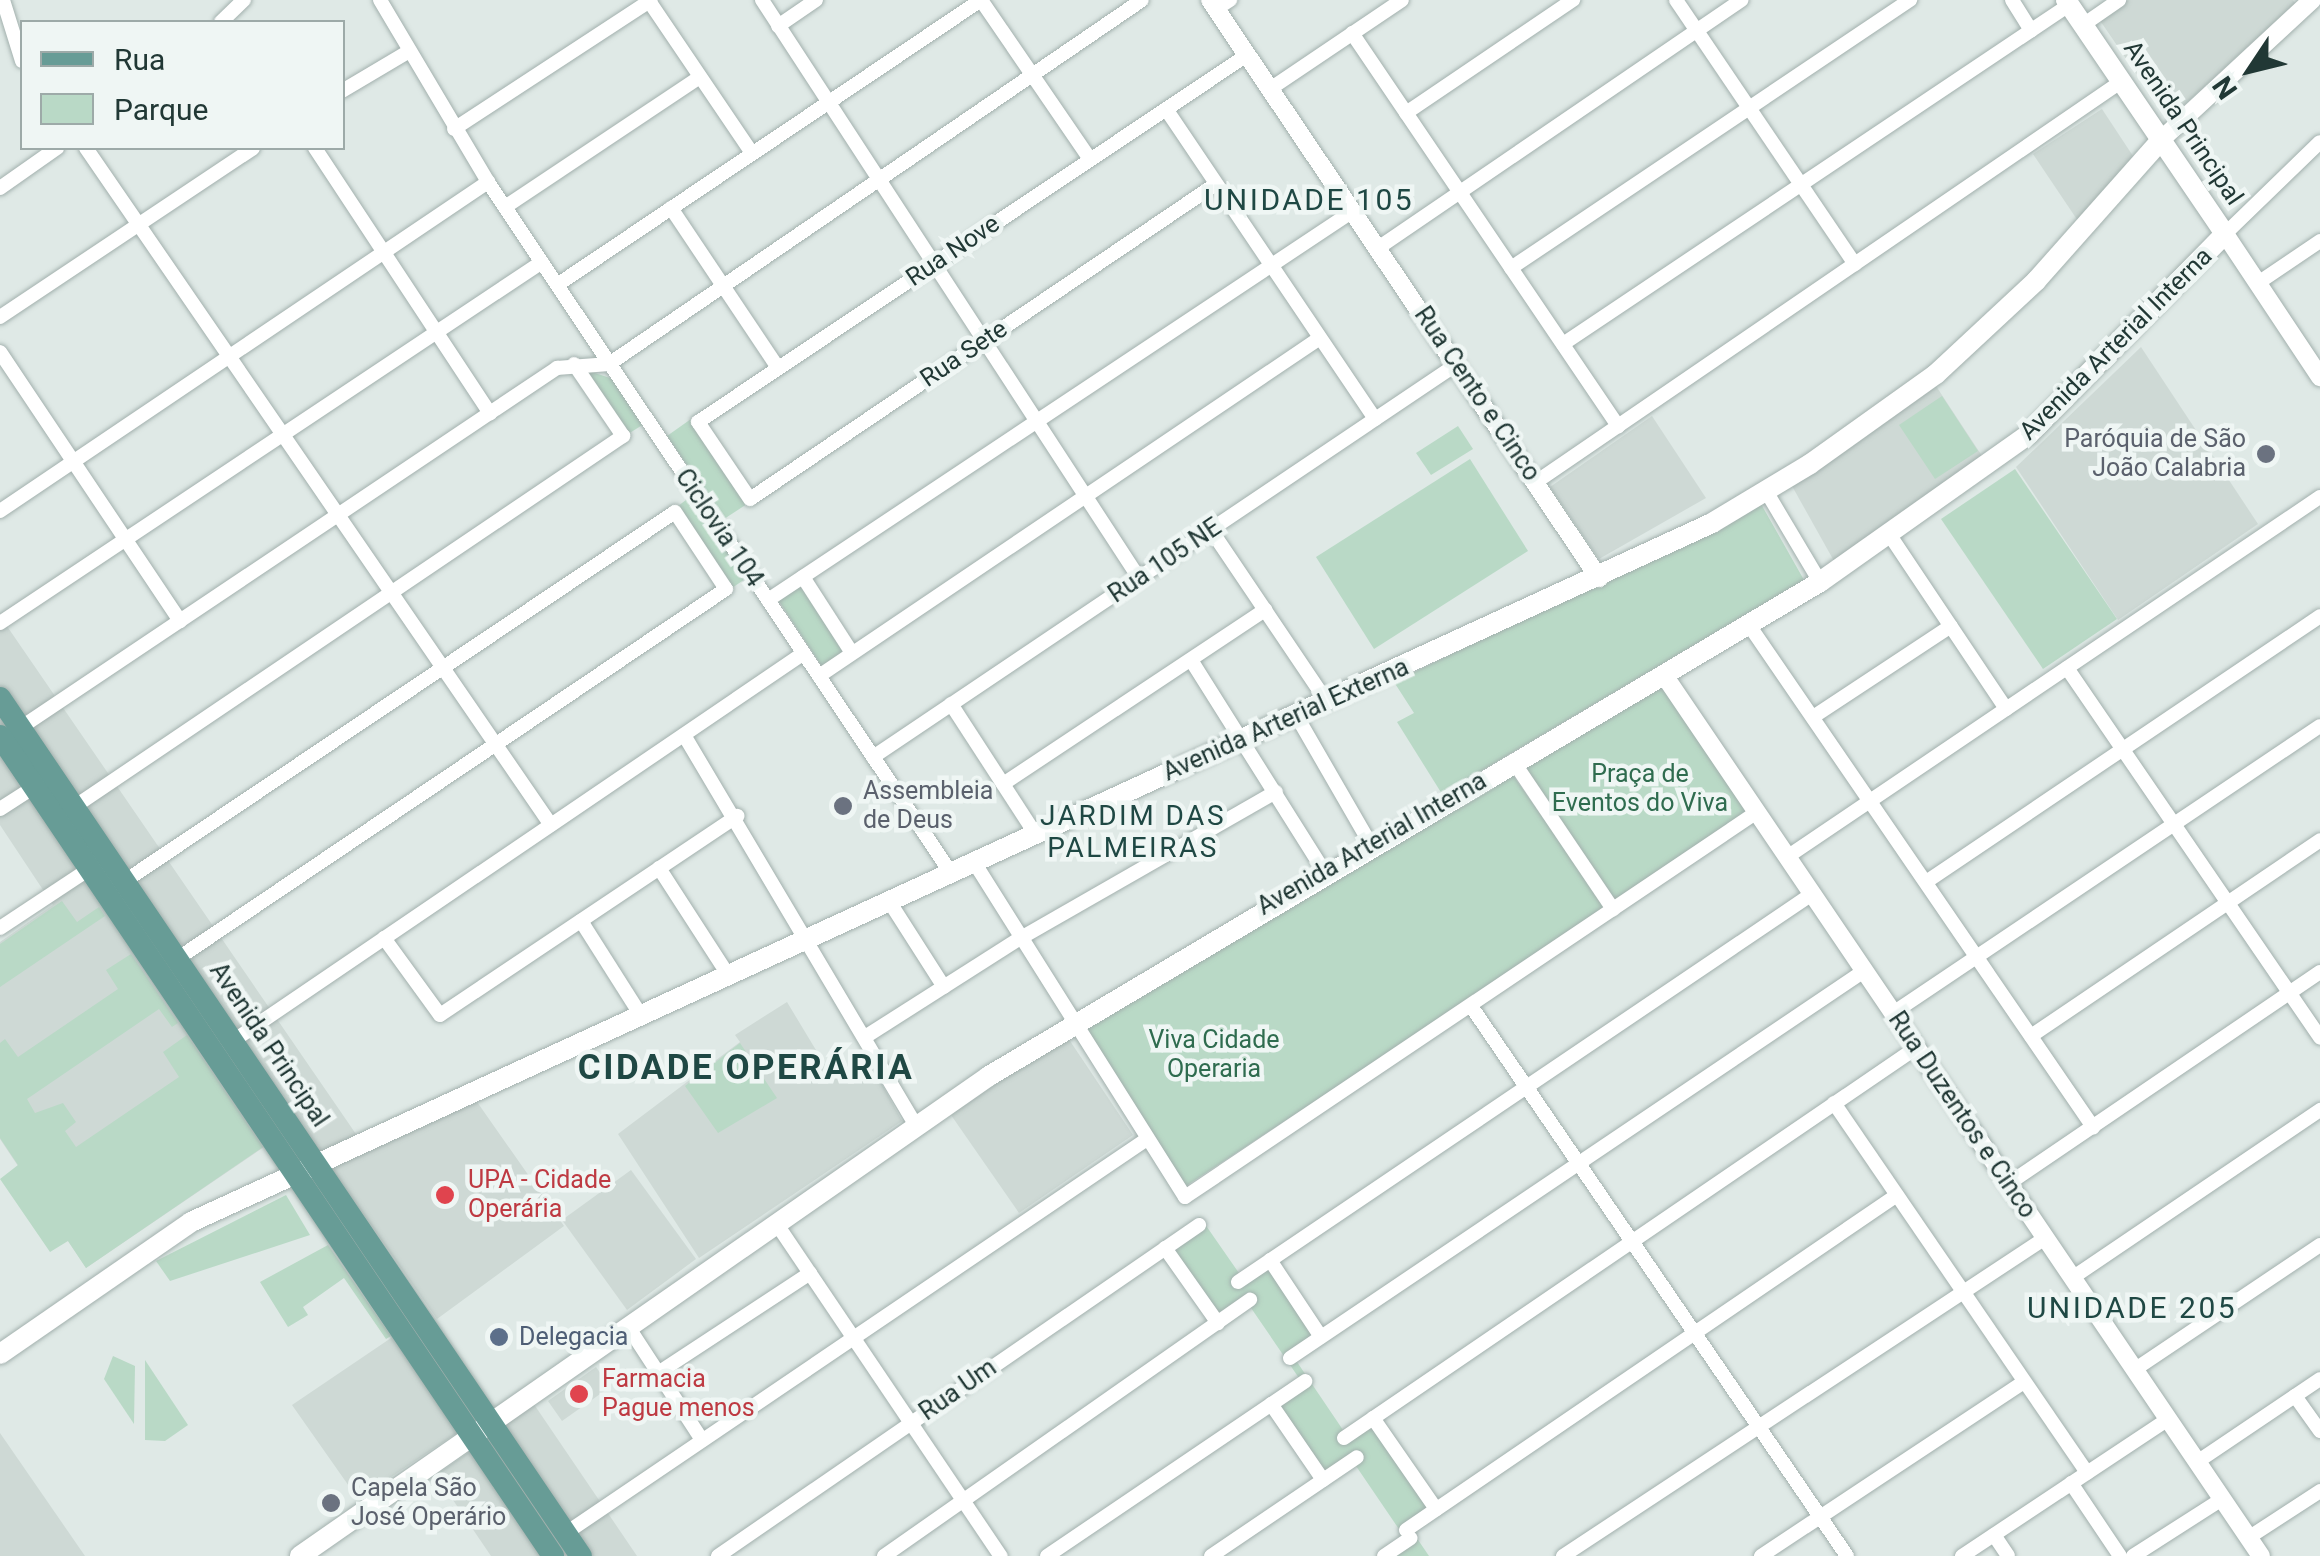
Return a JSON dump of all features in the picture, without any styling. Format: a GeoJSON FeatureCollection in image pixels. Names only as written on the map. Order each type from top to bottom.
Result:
{"type":"FeatureCollection","features":[{"type":"Feature","properties":{"kind":"main road","name":"Avenida Principal"},"geometry":{"type":"LineString","coordinates":[[2068,2],[2225,234]]}},
{"type":"Feature","properties":{"kind":"main road","name":"Avenida Arterial Externa"},"geometry":{"type":"LineString","coordinates":[[0,1354],[158,1241],[727,973],[1599,578],[1766,491],[1884,414],[1980,336],[2094,220],[2162,139]]}},
{"type":"Feature","properties":{"kind":"main road","name":"Avenida Arterial Interna"},"geometry":{"type":"LineString","coordinates":[[300,1556],[916,1126],[1070,1024],[1324,871],[1664,675],[1891,536],[2044,421],[2225,234]]}},
{"type":"Feature","properties":{"kind":"main road","name":"Avenida Principal"},"geometry":{"type":"LineString","coordinates":[[0,698],[34,787],[132,932],[306,1170],[482,1431]]}},
{"type":"Feature","properties":{"kind":"main road","name":"Avenida Principal"},"geometry":{"type":"LineString","coordinates":[[10,732],[80,816],[233,1041],[306,1170]]}},
{"type":"Feature","properties":{"kind":"main road"},"geometry":{"type":"LineString","coordinates":[[34,787],[51,782],[80,816]]}},
{"type":"Feature","properties":{"kind":"main road"},"geometry":{"type":"LineString","coordinates":[[132,932],[163,964],[177,959]]}},
{"type":"Feature","properties":{"kind":"main road"},"geometry":{"type":"LineString","coordinates":[[306,1170],[309,1196],[482,1431],[549,1548],[581,1556]]}},
{"type":"Feature","properties":{"kind":"street"},"geometry":{"type":"LineString","coordinates":[[3,0],[20,55]]}},
{"type":"Feature","properties":{"kind":"street"},"geometry":{"type":"LineString","coordinates":[[227,20],[244,0]]}},
{"type":"Feature","properties":{"kind":"street","name":"Ciclovia 104"},"geometry":{"type":"LineString","coordinates":[[380,0],[406,53],[488,182],[951,873]]}},
{"type":"Feature","properties":{"kind":"street"},"geometry":{"type":"LineString","coordinates":[[454,129],[650,0],[752,153]]}},
{"type":"Feature","properties":{"kind":"street"},"geometry":{"type":"LineString","coordinates":[[762,0],[1139,578]]}},
{"type":"Feature","properties":{"kind":"street"},"geometry":{"type":"LineString","coordinates":[[778,26],[816,0]]}},
{"type":"Feature","properties":{"kind":"street"},"geometry":{"type":"LineString","coordinates":[[557,285],[981,0],[1090,159]]}},
{"type":"Feature","properties":{"kind":"street"},"geometry":{"type":"LineString","coordinates":[[10,732],[557,368],[610,364],[1142,0]]}},
{"type":"Feature","properties":{"kind":"street"},"geometry":{"type":"LineString","coordinates":[[1270,88],[1402,0]]}},
{"type":"Feature","properties":{"kind":"street"},"geometry":{"type":"LineString","coordinates":[[1406,113],[1574,0]]}},
{"type":"Feature","properties":{"kind":"street"},"geometry":{"type":"LineString","coordinates":[[1676,0],[1855,264]]}},
{"type":"Feature","properties":{"kind":"street"},"geometry":{"type":"LineString","coordinates":[[1378,248],[1742,0]]}},
{"type":"Feature","properties":{"kind":"street"},"geometry":{"type":"LineString","coordinates":[[1511,268],[1910,0]]}},
{"type":"Feature","properties":{"kind":"street"},"geometry":{"type":"LineString","coordinates":[[2012,0],[2032,30]]}},
{"type":"Feature","properties":{"kind":"street"},"geometry":{"type":"LineString","coordinates":[[2083,25],[2119,0]]}},
{"type":"Feature","properties":{"kind":"street"},"geometry":{"type":"LineString","coordinates":[[1562,344],[2032,30],[2068,2]]}},
{"type":"Feature","properties":{"kind":"street"},"geometry":{"type":"LineString","coordinates":[[2162,139],[2307,2]]}},
{"type":"Feature","properties":{"kind":"street","name":"Rua Cento e Cinco"},"geometry":{"type":"LineString","coordinates":[[1219,3],[1247,54],[1599,578]]}},
{"type":"Feature","properties":{"kind":"street"},"geometry":{"type":"LineString","coordinates":[[1352,34],[1618,426]]}},
{"type":"Feature","properties":{"kind":"street"},"geometry":{"type":"LineString","coordinates":[[345,90],[406,53]]}},
{"type":"Feature","properties":{"kind":"street","name":"Rua Nove"},"geometry":{"type":"LineString","coordinates":[[724,460],[698,422],[1247,54]]}},
{"type":"Feature","properties":{"kind":"street"},"geometry":{"type":"LineString","coordinates":[[505,207],[700,76]]}},
{"type":"Feature","properties":{"kind":"street"},"geometry":{"type":"LineString","coordinates":[[1536,482],[2122,81]]}},
{"type":"Feature","properties":{"kind":"street"},"geometry":{"type":"LineString","coordinates":[[1166,109],[1375,420]]}},
{"type":"Feature","properties":{"kind":"street"},"geometry":{"type":"LineString","coordinates":[[2225,234],[2320,142]]}},
{"type":"Feature","properties":{"kind":"street"},"geometry":{"type":"LineString","coordinates":[[0,188],[54,150]]}},
{"type":"Feature","properties":{"kind":"street"},"geometry":{"type":"LineString","coordinates":[[87,150],[141,222],[228,357],[552,825]]}},
{"type":"Feature","properties":{"kind":"street"},"geometry":{"type":"LineString","coordinates":[[0,317],[250,150]]}},
{"type":"Feature","properties":{"kind":"street"},"geometry":{"type":"LineString","coordinates":[[316,150],[490,413]]}},
{"type":"Feature","properties":{"kind":"street"},"geometry":{"type":"LineString","coordinates":[[0,512],[488,182]]}},
{"type":"Feature","properties":{"kind":"street","name":"Rua Sete"},"geometry":{"type":"LineString","coordinates":[[724,460],[750,499],[1216,184]]}},
{"type":"Feature","properties":{"kind":"street"},"geometry":{"type":"LineString","coordinates":[[670,208],[778,368]]}},
{"type":"Feature","properties":{"kind":"street"},"geometry":{"type":"LineString","coordinates":[[768,600],[1353,211]]}},
{"type":"Feature","properties":{"kind":"street","name":"Avenida Principal"},"geometry":{"type":"LineString","coordinates":[[2225,234],[2317,364]]}},
{"type":"Feature","properties":{"kind":"street"},"geometry":{"type":"LineString","coordinates":[[2258,283],[2320,241]]}},
{"type":"Feature","properties":{"kind":"street"},"geometry":{"type":"LineString","coordinates":[[0,623],[542,262]]}},
{"type":"Feature","properties":{"kind":"street"},"geometry":{"type":"LineString","coordinates":[[819,676],[1320,338]]}},
{"type":"Feature","properties":{"kind":"street"},"geometry":{"type":"LineString","coordinates":[[0,352],[180,621]]}},
{"type":"Feature","properties":{"kind":"street"},"geometry":{"type":"LineString","coordinates":[[80,816],[391,592],[623,436],[574,364]]}},
{"type":"Feature","properties":{"kind":"street","name":"Rua 105 NE"},"geometry":{"type":"LineString","coordinates":[[873,757],[1457,364]]}},
{"type":"Feature","properties":{"kind":"street"},"geometry":{"type":"LineString","coordinates":[[1766,491],[1820,582]]}},
{"type":"Feature","properties":{"kind":"street"},"geometry":{"type":"LineString","coordinates":[[1787,857],[2320,497]]}},
{"type":"Feature","properties":{"kind":"street"},"geometry":{"type":"LineString","coordinates":[[124,881],[675,512],[726,589],[177,959]]}},
{"type":"Feature","properties":{"kind":"street"},"geometry":{"type":"LineString","coordinates":[[1211,530],[1327,702]]}},
{"type":"Feature","properties":{"kind":"street"},"geometry":{"type":"LineString","coordinates":[[1891,536],[2006,709]]}},
{"type":"Feature","properties":{"kind":"street"},"geometry":{"type":"LineString","coordinates":[[802,577],[852,653]]}},
{"type":"Feature","properties":{"kind":"street"},"geometry":{"type":"LineString","coordinates":[[1003,784],[1266,610]]}},
{"type":"Feature","properties":{"kind":"street"},"geometry":{"type":"LineString","coordinates":[[1926,882],[2320,616]]}},
{"type":"Feature","properties":{"kind":"street"},"geometry":{"type":"LineString","coordinates":[[1749,624],[2093,1127]]}},
{"type":"Feature","properties":{"kind":"street"},"geometry":{"type":"LineString","coordinates":[[1813,717],[1951,626]]}},
{"type":"Feature","properties":{"kind":"street"},"geometry":{"type":"LineString","coordinates":[[233,1041],[804,654]]}},
{"type":"Feature","properties":{"kind":"street"},"geometry":{"type":"LineString","coordinates":[[1190,660],[1324,871]]}},
{"type":"Feature","properties":{"kind":"street"},"geometry":{"type":"LineString","coordinates":[[2067,668],[2320,1038]]}},
{"type":"Feature","properties":{"kind":"street","name":"Rua Duzentos e Cinco"},"geometry":{"type":"LineString","coordinates":[[1664,675],[2260,1556]]}},
{"type":"Feature","properties":{"kind":"street"},"geometry":{"type":"LineString","coordinates":[[952,704],[1036,835]]}},
{"type":"Feature","properties":{"kind":"street"},"geometry":{"type":"LineString","coordinates":[[1296,715],[1370,844]]}},
{"type":"Feature","properties":{"kind":"street"},"geometry":{"type":"LineString","coordinates":[[1893,1013],[2320,726]]}},
{"type":"Feature","properties":{"kind":"street"},"geometry":{"type":"LineString","coordinates":[[684,734],[737,816],[916,1126]]}},
{"type":"Feature","properties":{"kind":"street"},"geometry":{"type":"LineString","coordinates":[[1514,761],[1614,909]]}},
{"type":"Feature","properties":{"kind":"street"},"geometry":{"type":"LineString","coordinates":[[0,810],[34,787]]}},
{"type":"Feature","properties":{"kind":"street"},"geometry":{"type":"LineString","coordinates":[[866,1037],[1019,939],[1276,792]]}},
{"type":"Feature","properties":{"kind":"street"},"geometry":{"type":"LineString","coordinates":[[974,862],[1070,1024],[1185,1196],[1757,812]]}},
{"type":"Feature","properties":{"kind":"street"},"geometry":{"type":"LineString","coordinates":[[384,938],[440,1015],[737,816]]}},
{"type":"Feature","properties":{"kind":"street"},"geometry":{"type":"LineString","coordinates":[[2031,1036],[2320,840]]}},
{"type":"Feature","properties":{"kind":"street"},"geometry":{"type":"LineString","coordinates":[[659,868],[727,973]]}},
{"type":"Feature","properties":{"kind":"street"},"geometry":{"type":"LineString","coordinates":[[0,928],[89,869]]}},
{"type":"Feature","properties":{"kind":"street"},"geometry":{"type":"LineString","coordinates":[[1238,1282],[1812,894]]}},
{"type":"Feature","properties":{"kind":"street"},"geometry":{"type":"LineString","coordinates":[[889,901],[944,986]]}},
{"type":"Feature","properties":{"kind":"street"},"geometry":{"type":"LineString","coordinates":[[581,921],[640,1014]]}},
{"type":"Feature","properties":{"kind":"street"},"geometry":{"type":"LineString","coordinates":[[1290,1358],[1864,971]]}},
{"type":"Feature","properties":{"kind":"street"},"geometry":{"type":"LineString","coordinates":[[2008,1184],[2320,972]]}},
{"type":"Feature","properties":{"kind":"street"},"geometry":{"type":"LineString","coordinates":[[1472,1006],[1848,1556]]}},
{"type":"Feature","properties":{"kind":"street"},"geometry":{"type":"LineString","coordinates":[[1344,1438],[1916,1048]]}},
{"type":"Feature","properties":{"kind":"street"},"geometry":{"type":"LineString","coordinates":[[1834,1103],[2087,1473]]}},
{"type":"Feature","properties":{"kind":"street"},"geometry":{"type":"LineString","coordinates":[[2072,1278],[2320,1110]]}},
{"type":"Feature","properties":{"kind":"street"},"geometry":{"type":"LineString","coordinates":[[549,1548],[1147,1139]]}},
{"type":"Feature","properties":{"kind":"street"},"geometry":{"type":"LineString","coordinates":[[1384,1556],[1436,1509],[1897,1194]]}},
{"type":"Feature","properties":{"kind":"street"},"geometry":{"type":"LineString","coordinates":[[776,1223],[1000,1556]]}},
{"type":"Feature","properties":{"kind":"street","name":"Rua Um"},"geometry":{"type":"LineString","coordinates":[[718,1556],[1198,1225]]}},
{"type":"Feature","properties":{"kind":"street"},"geometry":{"type":"LineString","coordinates":[[1563,1556],[2045,1238]]}},
{"type":"Feature","properties":{"kind":"street"},"geometry":{"type":"LineString","coordinates":[[2134,1370],[2320,1245]]}},
{"type":"Feature","properties":{"kind":"street"},"geometry":{"type":"LineString","coordinates":[[1165,1248],[1218,1323]]}},
{"type":"Feature","properties":{"kind":"street"},"geometry":{"type":"LineString","coordinates":[[1270,1260],[1321,1337]]}},
{"type":"Feature","properties":{"kind":"street"},"geometry":{"type":"LineString","coordinates":[[658,1373],[810,1274]]}},
{"type":"Feature","properties":{"kind":"street"},"geometry":{"type":"LineString","coordinates":[[884,1556],[1250,1300]]}},
{"type":"Feature","properties":{"kind":"street"},"geometry":{"type":"LineString","coordinates":[[629,1328],[702,1440]]}},
{"type":"Feature","properties":{"kind":"street"},"geometry":{"type":"LineString","coordinates":[[2197,1462],[2320,1380]]}},
{"type":"Feature","properties":{"kind":"street"},"geometry":{"type":"LineString","coordinates":[[1047,1556],[1305,1381]]}},
{"type":"Feature","properties":{"kind":"street"},"geometry":{"type":"LineString","coordinates":[[1760,1556],[2024,1382]]}},
{"type":"Feature","properties":{"kind":"street"},"geometry":{"type":"LineString","coordinates":[[2295,1396],[2320,1431]]}},
{"type":"Feature","properties":{"kind":"street"},"geometry":{"type":"LineString","coordinates":[[1272,1404],[1323,1480]]}},
{"type":"Feature","properties":{"kind":"street"},"geometry":{"type":"LineString","coordinates":[[1373,1418],[1436,1509]]}},
{"type":"Feature","properties":{"kind":"street"},"geometry":{"type":"LineString","coordinates":[[1962,1556],[2168,1419]]}},
{"type":"Feature","properties":{"kind":"street"},"geometry":{"type":"LineString","coordinates":[[1212,1556],[1356,1458]]}},
{"type":"Feature","properties":{"kind":"street"},"geometry":{"type":"LineString","coordinates":[[2072,1483],[2120,1556]]}},
{"type":"Feature","properties":{"kind":"street"},"geometry":{"type":"LineString","coordinates":[[2248,1538],[2320,1491]]}},
{"type":"Feature","properties":{"kind":"street"},"geometry":{"type":"LineString","coordinates":[[2138,1555],[2222,1499]]}},
{"type":"Feature","properties":{"kind":"street"},"geometry":{"type":"LineString","coordinates":[[1994,1535],[2008,1556]]}},
{"type":"Feature","properties":{"kind":"shaded area"},"geometry":{"type":"Polygon","coordinates":[[[2128,0],[2295,3],[2168,120],[2099,19],[2128,0]]]}},
{"type":"Feature","properties":{"kind":"shaded area"},"geometry":{"type":"Polygon","coordinates":[[[2102,109],[2133,156],[2078,221],[2033,154],[2102,109]]]}},
{"type":"Feature","properties":{"kind":"shaded area"},"geometry":{"type":"Polygon","coordinates":[[[2141,347],[2258,524],[2118,620],[2016,467],[2141,347]]]}},
{"type":"Feature","properties":{"kind":"shaded area"},"geometry":{"type":"Polygon","coordinates":[[[1936,386],[1984,459],[1834,561],[1792,486],[1936,386]]]}},
{"type":"Feature","properties":{"kind":"shaded area"},"geometry":{"type":"Polygon","coordinates":[[[1652,416],[1706,498],[1599,559],[1550,487],[1652,416]]]}},
{"type":"Feature","properties":{"kind":"shaded area"},"geometry":{"type":"Polygon","coordinates":[[[0,616],[358,1137],[475,1099],[564,1226],[437,1319],[328,1164],[493,1417],[527,1394],[637,1556],[491,1556],[436,1475],[472,1450],[457,1433],[358,1499],[292,1405],[394,1336],[264,1147],[86,1268],[0,1139],[0,942],[53,905],[0,825],[0,616]]]}},
{"type":"Feature","properties":{"kind":"shaded area"},"geometry":{"type":"Polygon","coordinates":[[[787,1002],[831,1075],[866,1055],[902,1121],[699,1258],[618,1134],[740,1042],[735,1035],[787,1002]]]}},
{"type":"Feature","properties":{"kind":"shaded area"},"geometry":{"type":"Polygon","coordinates":[[[1066,1035],[1133,1135],[1019,1213],[951,1115],[1066,1035]]]}},
{"type":"Feature","properties":{"kind":"shaded area"},"geometry":{"type":"Polygon","coordinates":[[[631,1170],[696,1259],[627,1310],[562,1220],[631,1170]]]}},
{"type":"Feature","properties":{"kind":"shaded area","name":"Farmacia Pague menos"},"geometry":{"type":"Polygon","coordinates":[[[596,1367],[610,1387],[562,1421],[548,1401],[596,1367]]]}},
{"type":"Feature","properties":{"kind":"shaded area"},"geometry":{"type":"Polygon","coordinates":[[[0,1433],[85,1556],[0,1556],[0,1433]]]}},
{"type":"Feature","properties":{"kind":"green space"},"geometry":{"type":"Polygon","coordinates":[[[586,370],[613,379],[644,424],[628,434],[586,370]]]}},
{"type":"Feature","properties":{"kind":"green space"},"geometry":{"type":"Polygon","coordinates":[[[1942,396],[1978,451],[1935,479],[1899,425],[1942,396]]]}},
{"type":"Feature","properties":{"kind":"green space"},"geometry":{"type":"Polygon","coordinates":[[[691,419],[747,504],[724,519],[667,436],[691,419]]]}},
{"type":"Feature","properties":{"kind":"green space"},"geometry":{"type":"Polygon","coordinates":[[[1458,426],[1473,449],[1431,475],[1416,453],[1458,426]]]}},
{"type":"Feature","properties":{"kind":"green space"},"geometry":{"type":"Polygon","coordinates":[[[1470,459],[1528,551],[1374,649],[1316,557],[1470,459]]]}},
{"type":"Feature","properties":{"kind":"green space"},"geometry":{"type":"Polygon","coordinates":[[[2015,469],[2117,619],[2043,669],[1941,519],[2015,469]]]}},
{"type":"Feature","properties":{"kind":"green space"},"geometry":{"type":"Polygon","coordinates":[[[694,494],[748,577],[732,588],[678,506],[694,494]]]}},
{"type":"Feature","properties":{"kind":"green space"},"geometry":{"type":"Polygon","coordinates":[[[1761,504],[1804,580],[1442,794],[1397,722],[1414,713],[1394,682],[1761,504]]]}},
{"type":"Feature","properties":{"kind":"green space"},"geometry":{"type":"Polygon","coordinates":[[[800,583],[846,653],[823,668],[777,598],[800,583]]]}},
{"type":"Feature","properties":{"kind":"green space","name":"Praça de Eventos do Viva"},"geometry":{"type":"Polygon","coordinates":[[[1665,683],[1750,811],[1615,903],[1522,765],[1665,683]]]}},
{"type":"Feature","properties":{"kind":"green space","name":"Viva Cidade Operaria"},"geometry":{"type":"Polygon","coordinates":[[[1509,770],[1608,908],[1186,1186],[1081,1025],[1509,770]]]}},
{"type":"Feature","properties":{"kind":"green space"},"geometry":{"type":"Polygon","coordinates":[[[62,901],[77,922],[99,907],[105,916],[0,987],[0,944],[62,901]]]}},
{"type":"Feature","properties":{"kind":"green space"},"geometry":{"type":"Polygon","coordinates":[[[131,954],[178,1023],[172,1027],[159,1009],[27,1099],[35,1113],[63,1103],[76,1122],[65,1131],[76,1147],[179,1077],[163,1052],[187,1035],[263,1147],[86,1268],[68,1241],[50,1252],[0,1179],[18,1165],[0,1138],[0,1043],[5,1039],[18,1057],[118,989],[106,970],[131,954]]]}},
{"type":"Feature","properties":{"kind":"green space"},"geometry":{"type":"Polygon","coordinates":[[[740,1043],[777,1098],[718,1133],[685,1086],[740,1043]]]}},
{"type":"Feature","properties":{"kind":"green space"},"geometry":{"type":"Polygon","coordinates":[[[286,1195],[310,1235],[170,1281],[156,1261],[286,1195]]]}},
{"type":"Feature","properties":{"kind":"green space"},"geometry":{"type":"Polygon","coordinates":[[[1200,1217],[1241,1276],[1264,1261],[1318,1338],[1293,1356],[1343,1430],[1366,1415],[1434,1515],[1412,1531],[1429,1556],[1382,1556],[1405,1538],[1356,1466],[1332,1482],[1276,1399],[1301,1381],[1249,1305],[1223,1323],[1167,1240],[1200,1217]]]}},
{"type":"Feature","properties":{"kind":"green space"},"geometry":{"type":"Polygon","coordinates":[[[328,1245],[391,1336],[386,1339],[344,1278],[303,1307],[308,1315],[288,1327],[260,1282],[328,1245]]]}},
{"type":"Feature","properties":{"kind":"green space"},"geometry":{"type":"Polygon","coordinates":[[[113,1356],[135,1366],[134,1424],[104,1379],[113,1356]]]}},
{"type":"Feature","properties":{"kind":"green space"},"geometry":{"type":"Polygon","coordinates":[[[145,1360],[188,1425],[165,1441],[145,1440],[145,1360]]]}},
{"type":"Feature","properties":{"kind":"place","name":"Paróquia de São João Calabria"},"geometry":{"type":"Point","coordinates":[2266,454]}},
{"type":"Feature","properties":{"kind":"place","name":"Assembleia de Deus"},"geometry":{"type":"Point","coordinates":[843,806]}},
{"type":"Feature","properties":{"kind":"place","name":"UPA - Cidade Operária"},"geometry":{"type":"Point","coordinates":[445,1195]}},
{"type":"Feature","properties":{"kind":"place","name":"Delegacia"},"geometry":{"type":"Point","coordinates":[499,1337]}},
{"type":"Feature","properties":{"kind":"place","name":"Farmacia Pague menos"},"geometry":{"type":"Point","coordinates":[579,1394]}},
{"type":"Feature","properties":{"kind":"place","name":"Capela São José Operário"},"geometry":{"type":"Point","coordinates":[331,1503]}},
{"type":"Feature","properties":{"kind":"district","name":"UNIDADE 105"},"geometry":{"type":"Point","coordinates":[1309,200]}},
{"type":"Feature","properties":{"kind":"district","name":"JARDIM DAS PALMEIRAS"},"geometry":{"type":"Point","coordinates":[1133,832]}},
{"type":"Feature","properties":{"kind":"district","name":"CIDADE OPERÁRIA"},"geometry":{"type":"Point","coordinates":[746,1068]}},
{"type":"Feature","properties":{"kind":"district","name":"UNIDADE 205"},"geometry":{"type":"Point","coordinates":[2132,1308]}}]}
